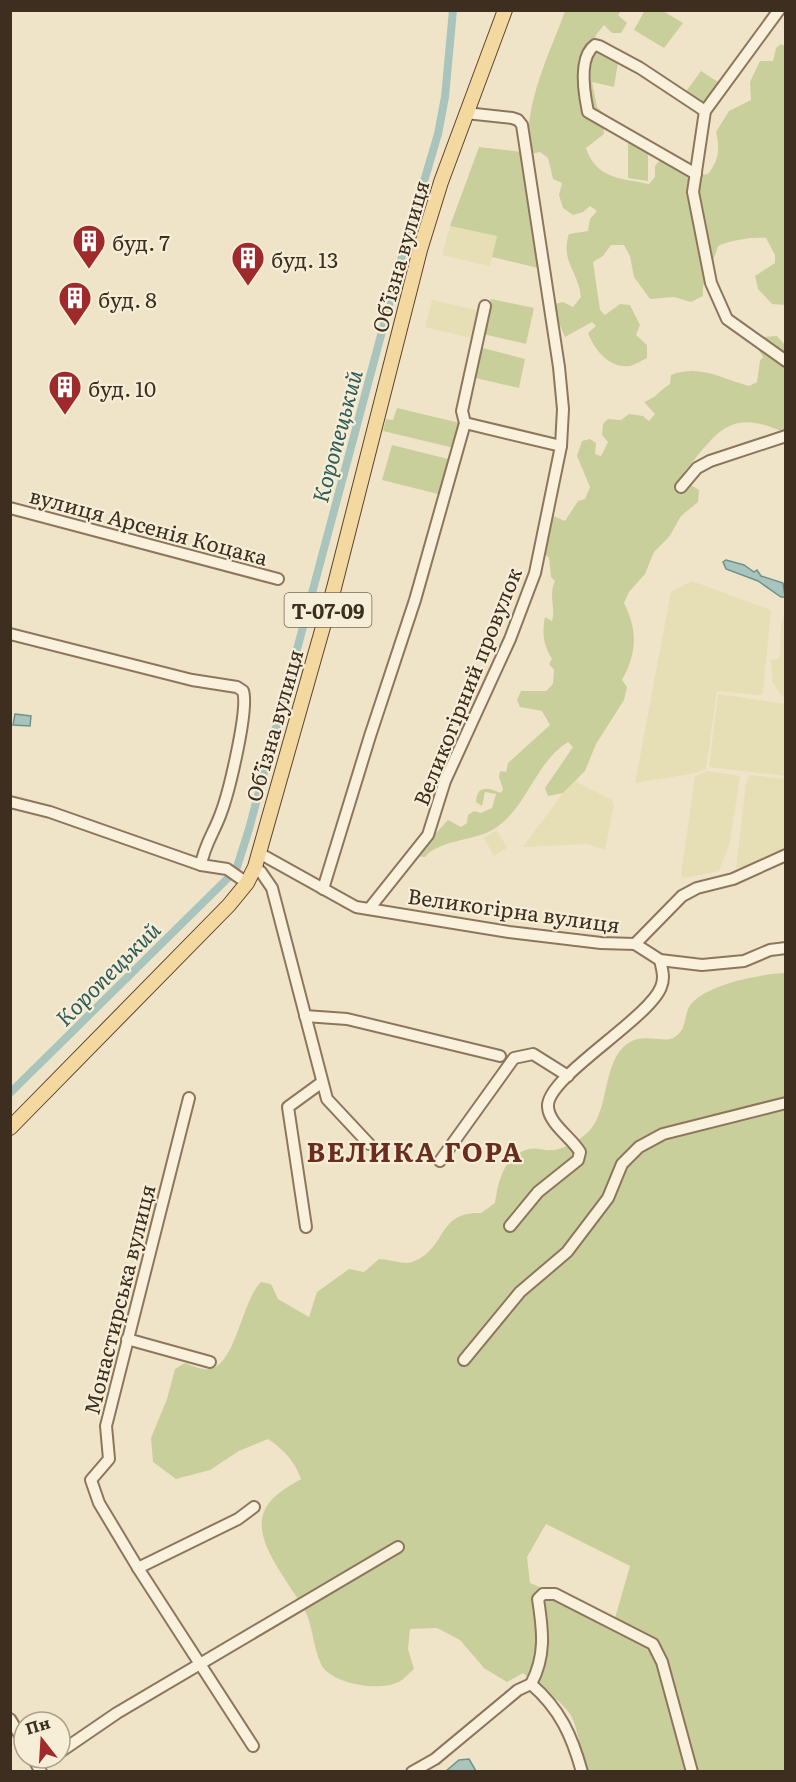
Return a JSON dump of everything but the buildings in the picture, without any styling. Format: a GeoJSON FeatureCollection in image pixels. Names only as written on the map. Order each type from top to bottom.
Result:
{"type":"FeatureCollection","features":[{"type":"Feature","properties":{"kind":"main road","name":"Обʼїзна вулиця"},"geometry":{"type":"LineString","coordinates":[[10,1128],[229,905],[247,883],[255,867],[334,588],[420,250],[466,113],[505,10]]}},
{"type":"Feature","properties":{"kind":"street"},"geometry":{"type":"LineString","coordinates":[[779,10],[705,111],[693,192],[711,283],[727,319],[786,361]]}},
{"type":"Feature","properties":{"kind":"street"},"geometry":{"type":"LineString","coordinates":[[696,174],[588,112],[585,65],[588,50],[595,45],[599,46],[640,68],[705,111]]}},
{"type":"Feature","properties":{"kind":"street","name":"Великогірний провулок"},"geometry":{"type":"LineString","coordinates":[[369,909],[428,835],[445,781],[510,639],[535,573],[561,446],[563,409],[559,367],[522,125],[518,120],[512,118],[466,113]]}},
{"type":"Feature","properties":{"kind":"street"},"geometry":{"type":"LineString","coordinates":[[323,890],[339,844],[369,736],[415,600],[465,423],[462,411],[485,306]]}},
{"type":"Feature","properties":{"kind":"street"},"geometry":{"type":"LineString","coordinates":[[465,423],[561,446]]}},
{"type":"Feature","properties":{"kind":"street"},"geometry":{"type":"LineString","coordinates":[[681,487],[697,468],[710,461],[786,436]]}},
{"type":"Feature","properties":{"kind":"street","name":"вулиця Арсенія Коцака"},"geometry":{"type":"LineString","coordinates":[[10,508],[278,579]]}},
{"type":"Feature","properties":{"kind":"street"},"geometry":{"type":"LineString","coordinates":[[10,634],[192,680],[237,687],[243,691],[244,712],[223,809],[203,852],[201,865]]}},
{"type":"Feature","properties":{"kind":"street"},"geometry":{"type":"LineString","coordinates":[[10,802],[50,812],[201,865],[226,869],[247,883]]}},
{"type":"Feature","properties":{"kind":"street","name":"Великогірна вулиця"},"geometry":{"type":"LineString","coordinates":[[260,853],[356,907],[509,932],[601,943],[635,944],[682,896],[697,888],[733,879],[786,855]]}},
{"type":"Feature","properties":{"kind":"street"},"geometry":{"type":"LineString","coordinates":[[255,867],[272,888],[327,1099],[369,1144]]}},
{"type":"Feature","properties":{"kind":"street"},"geometry":{"type":"LineString","coordinates":[[635,944],[660,960],[725,965],[744,961],[770,950],[786,948]]}},
{"type":"Feature","properties":{"kind":"street"},"geometry":{"type":"LineString","coordinates":[[510,1226],[538,1192],[578,1160],[580,1152],[576,1145],[552,1118],[548,1107],[550,1097],[568,1076],[652,1001],[663,980],[660,960]]}},
{"type":"Feature","properties":{"kind":"street"},"geometry":{"type":"LineString","coordinates":[[305,1016],[347,1019],[500,1056]]}},
{"type":"Feature","properties":{"kind":"street"},"geometry":{"type":"LineString","coordinates":[[440,1161],[514,1058],[533,1054],[568,1076]]}},
{"type":"Feature","properties":{"kind":"street"},"geometry":{"type":"LineString","coordinates":[[306,1227],[288,1107],[321,1083]]}},
{"type":"Feature","properties":{"kind":"street","name":"Монастирська вулиця"},"geometry":{"type":"LineString","coordinates":[[189,1098],[106,1426],[109,1459],[91,1480],[99,1503],[138,1568],[253,1746]]}},
{"type":"Feature","properties":{"kind":"street"},"geometry":{"type":"LineString","coordinates":[[464,1360],[520,1292],[567,1252],[608,1198],[622,1164],[639,1147],[663,1134],[786,1103]]}},
{"type":"Feature","properties":{"kind":"street"},"geometry":{"type":"LineString","coordinates":[[127,1339],[210,1362]]}},
{"type":"Feature","properties":{"kind":"street"},"geometry":{"type":"LineString","coordinates":[[138,1568],[238,1519],[254,1507]]}},
{"type":"Feature","properties":{"kind":"street"},"geometry":{"type":"LineString","coordinates":[[72,1744],[117,1713],[398,1547]]}},
{"type":"Feature","properties":{"kind":"street"},"geometry":{"type":"LineString","coordinates":[[412,1772],[426,1764],[518,1690],[531,1684],[541,1666],[544,1643],[538,1599],[543,1594],[555,1594],[653,1644],[662,1662],[692,1772]]}},
{"type":"Feature","properties":{"kind":"street"},"geometry":{"type":"LineString","coordinates":[[531,1684],[560,1714],[571,1735],[582,1772]]}},
{"type":"Feature","properties":{"kind":"shaded area"},"geometry":{"type":"Polygon","coordinates":[[[450,226],[498,236],[490,266],[442,255],[450,226]]]}},
{"type":"Feature","properties":{"kind":"shaded area"},"geometry":{"type":"Polygon","coordinates":[[[432,300],[481,311],[475,339],[425,327],[432,300]]]}},
{"type":"Feature","properties":{"kind":"shaded area"},"geometry":{"type":"Polygon","coordinates":[[[692,581],[771,610],[763,693],[760,695],[717,691],[706,769],[696,773],[635,783],[671,592],[692,581]]]}},
{"type":"Feature","properties":{"kind":"shaded area"},"geometry":{"type":"Polygon","coordinates":[[[785,612],[785,697],[781,695],[772,681],[771,659],[776,660],[780,656],[781,625],[785,612]]]}},
{"type":"Feature","properties":{"kind":"shaded area"},"geometry":{"type":"Polygon","coordinates":[[[718,694],[785,704],[785,776],[709,767],[718,694]]]}},
{"type":"Feature","properties":{"kind":"shaded area"},"geometry":{"type":"Polygon","coordinates":[[[707,771],[740,776],[730,842],[719,871],[685,878],[681,876],[695,776],[707,771]]]}},
{"type":"Feature","properties":{"kind":"shaded area"},"geometry":{"type":"Polygon","coordinates":[[[750,775],[785,779],[785,849],[750,866],[736,868],[746,783],[750,775]]]}},
{"type":"Feature","properties":{"kind":"shaded area"},"geometry":{"type":"Polygon","coordinates":[[[575,781],[612,800],[614,805],[605,850],[588,844],[523,847],[563,793],[575,781]]]}},
{"type":"Feature","properties":{"kind":"shaded area"},"geometry":{"type":"Polygon","coordinates":[[[497,830],[507,848],[494,856],[484,838],[497,830]]]}},
{"type":"Feature","properties":{"kind":"green space"},"geometry":{"type":"Polygon","coordinates":[[[645,10],[663,11],[683,23],[664,48],[634,30],[645,10]]]}},
{"type":"Feature","properties":{"kind":"green space"},"geometry":{"type":"Polygon","coordinates":[[[565,11],[621,11],[618,15],[627,23],[621,33],[612,33],[604,25],[596,35],[592,49],[618,62],[614,87],[592,82],[597,107],[603,113],[604,134],[586,148],[590,158],[603,171],[619,178],[649,184],[655,177],[655,166],[660,160],[700,175],[708,174],[718,154],[716,132],[729,111],[751,100],[750,82],[760,61],[773,61],[776,48],[781,44],[785,46],[785,305],[772,304],[758,289],[755,276],[775,263],[775,255],[766,238],[742,239],[718,246],[704,283],[703,296],[691,302],[674,297],[650,299],[634,277],[630,256],[624,245],[611,245],[603,256],[593,262],[600,310],[605,315],[620,304],[630,305],[640,325],[636,335],[647,345],[647,358],[630,366],[622,366],[609,361],[598,351],[588,333],[596,326],[592,322],[565,337],[555,315],[555,304],[563,302],[573,307],[581,297],[568,259],[569,234],[588,231],[590,219],[597,211],[590,206],[583,212],[573,215],[563,208],[559,195],[562,183],[553,179],[548,158],[540,152],[531,154],[529,137],[533,100],[565,11]]]}},
{"type":"Feature","properties":{"kind":"green space"},"geometry":{"type":"Polygon","coordinates":[[[701,71],[721,84],[703,107],[685,93],[701,71]]]}},
{"type":"Feature","properties":{"kind":"green space"},"geometry":{"type":"Polygon","coordinates":[[[628,137],[648,149],[648,181],[628,178],[628,137]]]}},
{"type":"Feature","properties":{"kind":"green space"},"geometry":{"type":"Polygon","coordinates":[[[479,147],[522,152],[542,269],[492,257],[497,236],[450,226],[479,147]]]}},
{"type":"Feature","properties":{"kind":"green space"},"geometry":{"type":"Polygon","coordinates":[[[491,299],[534,308],[526,344],[483,334],[491,299]]]}},
{"type":"Feature","properties":{"kind":"green space"},"geometry":{"type":"Polygon","coordinates":[[[777,336],[785,345],[785,433],[766,425],[750,422],[737,423],[715,436],[684,472],[689,484],[699,490],[698,502],[681,516],[669,537],[654,552],[645,574],[629,592],[624,603],[632,623],[634,642],[631,661],[622,680],[627,687],[624,700],[596,744],[585,771],[563,793],[548,796],[545,788],[573,747],[568,742],[547,761],[517,807],[497,827],[480,835],[440,846],[425,857],[415,856],[448,820],[461,827],[467,823],[468,815],[474,811],[481,813],[492,808],[496,794],[485,792],[482,806],[476,802],[479,792],[488,789],[501,793],[503,789],[499,777],[500,771],[506,772],[508,763],[550,725],[542,711],[520,707],[517,700],[521,691],[546,691],[553,684],[554,670],[549,664],[552,659],[545,644],[544,633],[545,617],[552,621],[552,591],[555,581],[551,577],[549,558],[544,553],[546,531],[553,516],[565,521],[578,501],[585,499],[590,487],[577,456],[582,441],[590,439],[596,443],[595,454],[601,456],[608,442],[602,435],[603,424],[608,419],[621,420],[629,414],[643,416],[649,421],[655,414],[644,402],[670,384],[671,375],[692,371],[711,374],[749,386],[757,382],[760,361],[763,357],[757,347],[763,337],[777,336]]]}},
{"type":"Feature","properties":{"kind":"green space"},"geometry":{"type":"Polygon","coordinates":[[[479,347],[525,359],[519,388],[471,377],[479,347]]]}},
{"type":"Feature","properties":{"kind":"green space"},"geometry":{"type":"Polygon","coordinates":[[[397,408],[460,423],[454,448],[383,431],[386,419],[393,420],[397,408]]]}},
{"type":"Feature","properties":{"kind":"green space"},"geometry":{"type":"Polygon","coordinates":[[[392,445],[452,460],[442,495],[382,480],[392,445]]]}},
{"type":"Feature","properties":{"kind":"green space"},"geometry":{"type":"Polygon","coordinates":[[[785,973],[785,1771],[587,1771],[573,1719],[560,1702],[523,1673],[507,1682],[484,1668],[460,1640],[437,1628],[410,1629],[408,1649],[414,1669],[399,1682],[367,1686],[334,1677],[321,1664],[307,1615],[276,1565],[264,1537],[262,1524],[264,1512],[270,1501],[301,1479],[288,1456],[268,1439],[239,1451],[210,1470],[176,1479],[153,1462],[151,1438],[167,1399],[175,1369],[185,1363],[203,1369],[214,1368],[223,1361],[230,1350],[254,1292],[261,1282],[271,1284],[278,1299],[309,1317],[317,1292],[349,1269],[364,1272],[379,1259],[409,1263],[423,1256],[432,1249],[449,1224],[456,1218],[481,1213],[495,1203],[500,1178],[508,1163],[520,1152],[535,1148],[555,1150],[563,1148],[590,1130],[601,1110],[613,1062],[626,1045],[641,1039],[673,1038],[681,1032],[689,1007],[696,999],[733,982],[785,973]],[[546,1524],[527,1557],[530,1583],[615,1618],[630,1566],[546,1524]]]}},
{"type":"Feature","properties":{"kind":"water"},"geometry":{"type":"Polygon","coordinates":[[[726,560],[744,565],[754,572],[757,570],[761,576],[783,583],[785,597],[781,597],[758,581],[726,569],[723,562],[726,560]]]}},
{"type":"Feature","properties":{"kind":"water"},"geometry":{"type":"Polygon","coordinates":[[[15,714],[31,716],[30,726],[13,725],[15,714]]]}},
{"type":"Feature","properties":{"kind":"water"},"geometry":{"type":"Polygon","coordinates":[[[469,1759],[476,1771],[446,1771],[459,1760],[469,1759]]]}},
{"type":"Feature","properties":{"kind":"waterway","name":"Коропецький"},"geometry":{"type":"LineString","coordinates":[[237,867],[404,249],[438,134],[445,97],[453,10]]}},
{"type":"Feature","properties":{"kind":"waterway","name":"Коропецький"},"geometry":{"type":"LineString","coordinates":[[10,1093],[228,878]]}},
{"type":"Feature","properties":{"kind":"place","name":"буд. 7"},"geometry":{"type":"Point","coordinates":[89,270]}},
{"type":"Feature","properties":{"kind":"place","name":"буд. 13"},"geometry":{"type":"Point","coordinates":[248,287]}},
{"type":"Feature","properties":{"kind":"place","name":"буд. 8"},"geometry":{"type":"Point","coordinates":[75,327]}},
{"type":"Feature","properties":{"kind":"place","name":"буд. 10"},"geometry":{"type":"Point","coordinates":[65,416]}},
{"type":"Feature","properties":{"kind":"district","name":"ВЕЛИКА ГОРА"},"geometry":{"type":"Point","coordinates":[415,1150]}}]}
